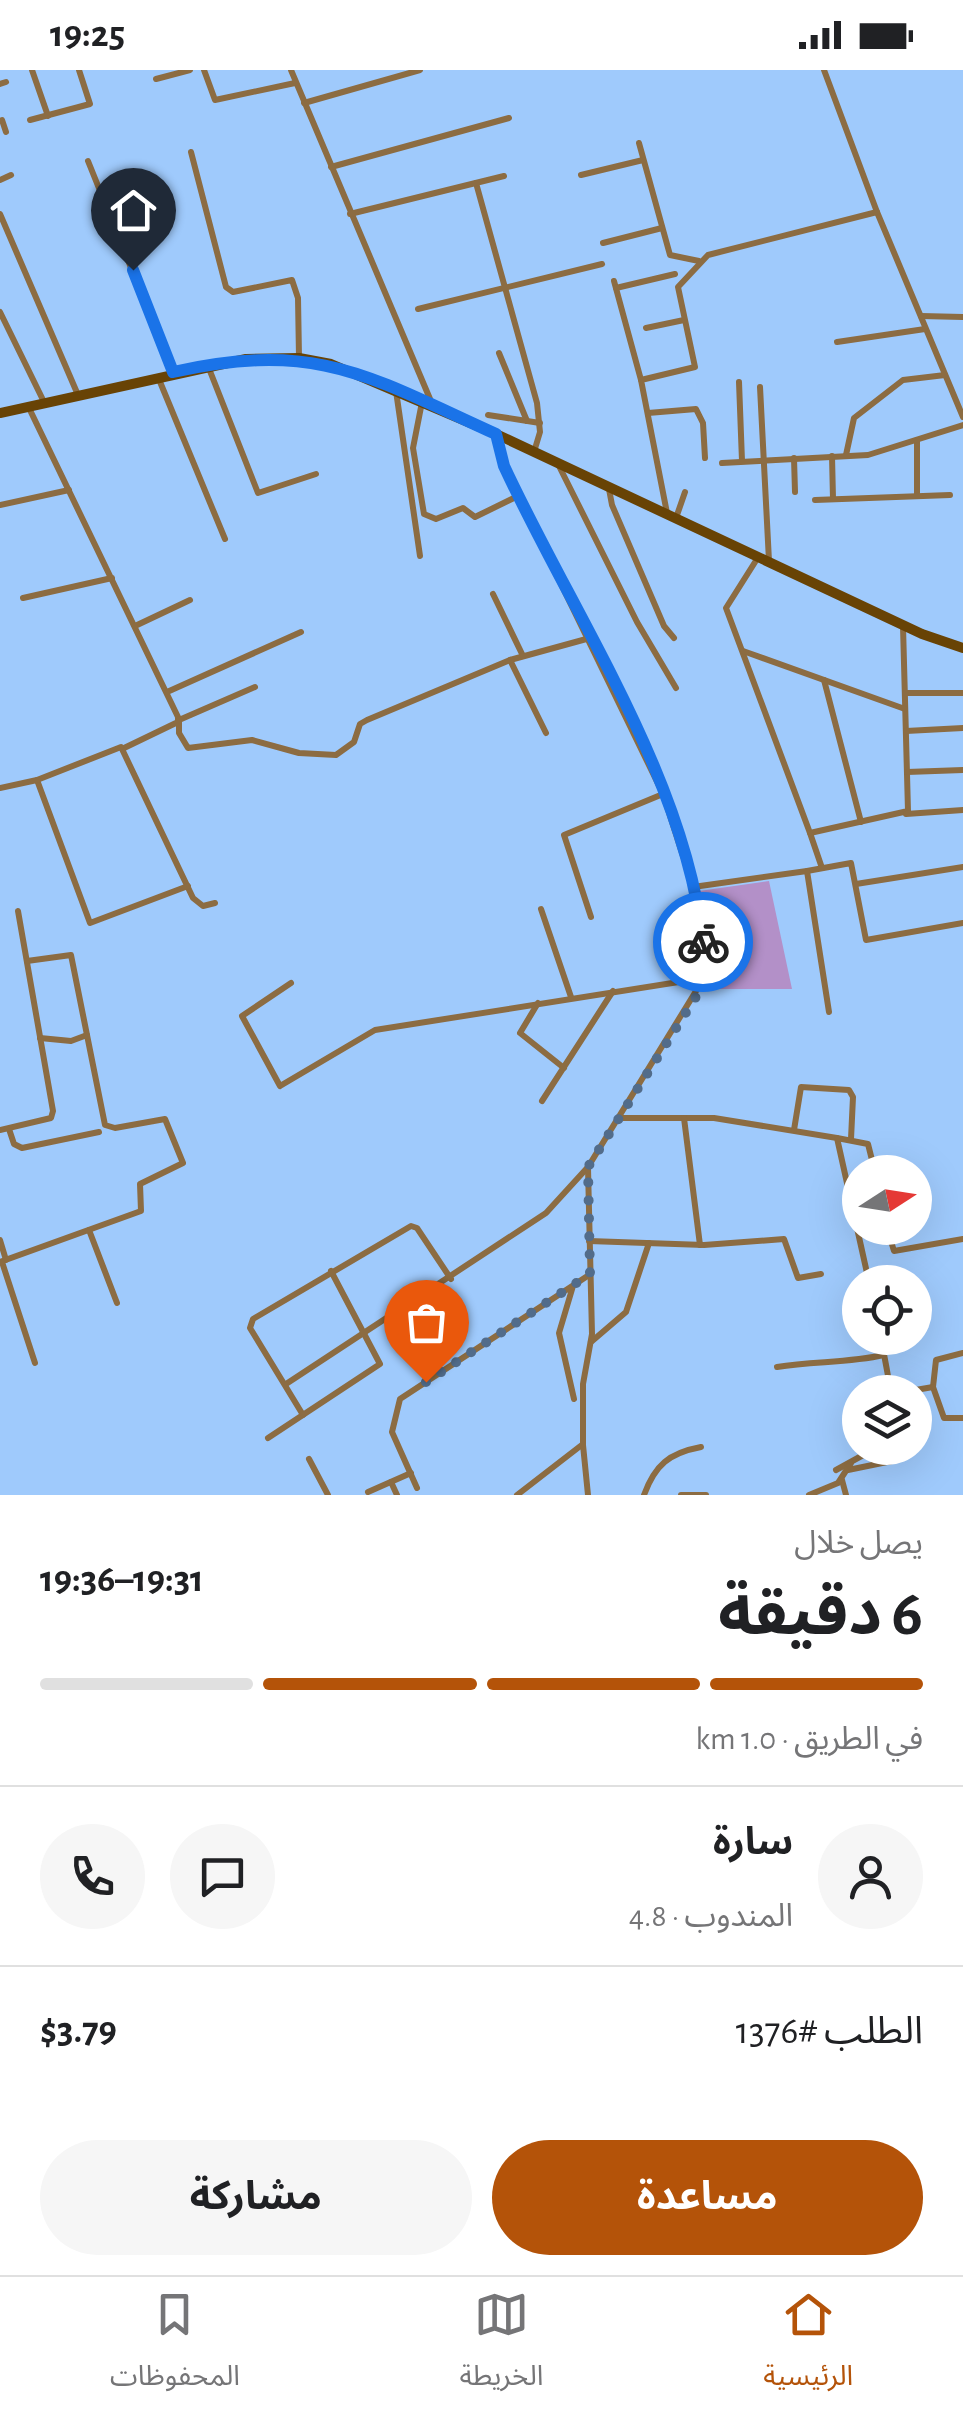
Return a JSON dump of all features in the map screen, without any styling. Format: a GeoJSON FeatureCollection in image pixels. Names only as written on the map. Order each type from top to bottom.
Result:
{"type":"FeatureCollection","features":[{"type":"Feature","properties":{"kind":"main road"},"geometry":{"type":"LineString","coordinates":[[0,413],[208,365],[299,358],[331,364],[428,403],[770,565],[963,648]]}},
{"type":"Feature","properties":{"kind":"street"},"geometry":{"type":"LineString","coordinates":[[32,70],[48,116]]}},
{"type":"Feature","properties":{"kind":"street"},"geometry":{"type":"LineString","coordinates":[[30,120],[90,104],[80,70]]}},
{"type":"Feature","properties":{"kind":"street"},"geometry":{"type":"LineString","coordinates":[[156,79],[190,70]]}},
{"type":"Feature","properties":{"kind":"street"},"geometry":{"type":"LineString","coordinates":[[204,70],[215,100],[295,83]]}},
{"type":"Feature","properties":{"kind":"street"},"geometry":{"type":"LineString","coordinates":[[291,70],[428,403],[413,448],[429,518],[463,508],[475,516],[518,496]]}},
{"type":"Feature","properties":{"kind":"street"},"geometry":{"type":"LineString","coordinates":[[304,103],[420,70]]}},
{"type":"Feature","properties":{"kind":"street"},"geometry":{"type":"LineString","coordinates":[[824,70],[877,212],[963,417]]}},
{"type":"Feature","properties":{"kind":"street"},"geometry":{"type":"LineString","coordinates":[[1,118],[6,132]]}},
{"type":"Feature","properties":{"kind":"street"},"geometry":{"type":"LineString","coordinates":[[330,168],[509,118]]}},
{"type":"Feature","properties":{"kind":"street"},"geometry":{"type":"LineString","coordinates":[[638,142],[678,287],[693,370],[641,380]]}},
{"type":"Feature","properties":{"kind":"street"},"geometry":{"type":"LineString","coordinates":[[190,152],[226,287],[233,292],[292,280],[299,358]]}},
{"type":"Feature","properties":{"kind":"street"},"geometry":{"type":"LineString","coordinates":[[582,175],[643,160]]}},
{"type":"Feature","properties":{"kind":"street"},"geometry":{"type":"LineString","coordinates":[[88,161],[173,372]]}},
{"type":"Feature","properties":{"kind":"street"},"geometry":{"type":"LineString","coordinates":[[0,180],[10,175]]}},
{"type":"Feature","properties":{"kind":"street"},"geometry":{"type":"LineString","coordinates":[[350,214],[504,176]]}},
{"type":"Feature","properties":{"kind":"street"},"geometry":{"type":"LineString","coordinates":[[476,183],[540,423],[534,453]]}},
{"type":"Feature","properties":{"kind":"street"},"geometry":{"type":"LineString","coordinates":[[670,255],[700,261],[877,212]]}},
{"type":"Feature","properties":{"kind":"street"},"geometry":{"type":"LineString","coordinates":[[0,214],[78,395]]}},
{"type":"Feature","properties":{"kind":"street"},"geometry":{"type":"LineString","coordinates":[[603,243],[662,228]]}},
{"type":"Feature","properties":{"kind":"street"},"geometry":{"type":"LineString","coordinates":[[678,287],[700,261]]}},
{"type":"Feature","properties":{"kind":"street"},"geometry":{"type":"LineString","coordinates":[[418,309],[602,264]]}},
{"type":"Feature","properties":{"kind":"street"},"geometry":{"type":"LineString","coordinates":[[671,517],[615,284],[674,274]]}},
{"type":"Feature","properties":{"kind":"street"},"geometry":{"type":"LineString","coordinates":[[0,312],[44,404]]}},
{"type":"Feature","properties":{"kind":"street"},"geometry":{"type":"LineString","coordinates":[[920,316],[963,317]]}},
{"type":"Feature","properties":{"kind":"street"},"geometry":{"type":"LineString","coordinates":[[646,328],[685,320]]}},
{"type":"Feature","properties":{"kind":"street"},"geometry":{"type":"LineString","coordinates":[[838,342],[926,329]]}},
{"type":"Feature","properties":{"kind":"street"},"geometry":{"type":"LineString","coordinates":[[498,353],[527,421]]}},
{"type":"Feature","properties":{"kind":"street"},"geometry":{"type":"LineString","coordinates":[[208,365],[258,494],[316,474]]}},
{"type":"Feature","properties":{"kind":"street"},"geometry":{"type":"LineString","coordinates":[[846,456],[854,418],[903,380],[945,375]]}},
{"type":"Feature","properties":{"kind":"street"},"geometry":{"type":"LineString","coordinates":[[158,376],[225,539]]}},
{"type":"Feature","properties":{"kind":"street"},"geometry":{"type":"LineString","coordinates":[[738,382],[742,461]]}},
{"type":"Feature","properties":{"kind":"street"},"geometry":{"type":"LineString","coordinates":[[760,387],[770,565]]}},
{"type":"Feature","properties":{"kind":"street"},"geometry":{"type":"LineString","coordinates":[[396,390],[420,556]]}},
{"type":"Feature","properties":{"kind":"street"},"geometry":{"type":"LineString","coordinates":[[29,406],[168,692],[184,742],[194,749],[252,740],[299,752],[336,755],[354,742],[360,724],[367,720],[510,660],[590,638]]}},
{"type":"Feature","properties":{"kind":"street"},"geometry":{"type":"LineString","coordinates":[[648,413],[696,409],[703,423],[704,458]]}},
{"type":"Feature","properties":{"kind":"street"},"geometry":{"type":"LineString","coordinates":[[488,415],[540,423]]}},
{"type":"Feature","properties":{"kind":"street"},"geometry":{"type":"LineString","coordinates":[[722,463],[875,454],[963,425]]}},
{"type":"Feature","properties":{"kind":"street"},"geometry":{"type":"LineString","coordinates":[[286,1384],[533,1226],[588,1167],[704,978],[693,887],[663,794],[518,496],[496,434]]}},
{"type":"Feature","properties":{"kind":"street"},"geometry":{"type":"LineString","coordinates":[[917,440],[917,496]]}},
{"type":"Feature","properties":{"kind":"street"},"geometry":{"type":"LineString","coordinates":[[832,456],[834,499]]}},
{"type":"Feature","properties":{"kind":"street"},"geometry":{"type":"LineString","coordinates":[[794,458],[795,492]]}},
{"type":"Feature","properties":{"kind":"street"},"geometry":{"type":"LineString","coordinates":[[559,466],[630,608],[676,688]]}},
{"type":"Feature","properties":{"kind":"street"},"geometry":{"type":"LineString","coordinates":[[609,489],[612,505],[664,626],[674,638]]}},
{"type":"Feature","properties":{"kind":"street"},"geometry":{"type":"LineString","coordinates":[[0,505],[69,490]]}},
{"type":"Feature","properties":{"kind":"street"},"geometry":{"type":"LineString","coordinates":[[671,517],[685,492]]}},
{"type":"Feature","properties":{"kind":"street"},"geometry":{"type":"LineString","coordinates":[[815,500],[950,495]]}},
{"type":"Feature","properties":{"kind":"street"},"geometry":{"type":"LineString","coordinates":[[757,559],[726,605],[822,868]]}},
{"type":"Feature","properties":{"kind":"street"},"geometry":{"type":"LineString","coordinates":[[23,598],[112,578]]}},
{"type":"Feature","properties":{"kind":"street"},"geometry":{"type":"LineString","coordinates":[[493,594],[523,656]]}},
{"type":"Feature","properties":{"kind":"street"},"geometry":{"type":"LineString","coordinates":[[135,626],[190,600]]}},
{"type":"Feature","properties":{"kind":"street"},"geometry":{"type":"LineString","coordinates":[[903,625],[909,808],[905,814]]}},
{"type":"Feature","properties":{"kind":"street"},"geometry":{"type":"LineString","coordinates":[[168,692],[302,632]]}},
{"type":"Feature","properties":{"kind":"street"},"geometry":{"type":"LineString","coordinates":[[742,652],[905,709]]}},
{"type":"Feature","properties":{"kind":"street"},"geometry":{"type":"LineString","coordinates":[[510,660],[546,733]]}},
{"type":"Feature","properties":{"kind":"street"},"geometry":{"type":"LineString","coordinates":[[824,680],[861,822]]}},
{"type":"Feature","properties":{"kind":"street"},"geometry":{"type":"LineString","coordinates":[[0,788],[37,780],[121,747],[255,687]]}},
{"type":"Feature","properties":{"kind":"street"},"geometry":{"type":"LineString","coordinates":[[904,693],[963,694]]}},
{"type":"Feature","properties":{"kind":"street"},"geometry":{"type":"LineString","coordinates":[[906,732],[963,728]]}},
{"type":"Feature","properties":{"kind":"street"},"geometry":{"type":"LineString","coordinates":[[121,747],[198,904],[215,902]]}},
{"type":"Feature","properties":{"kind":"street"},"geometry":{"type":"LineString","coordinates":[[908,772],[963,770]]}},
{"type":"Feature","properties":{"kind":"street"},"geometry":{"type":"LineString","coordinates":[[37,780],[90,923],[188,886]]}},
{"type":"Feature","properties":{"kind":"street"},"geometry":{"type":"LineString","coordinates":[[591,917],[564,835],[663,794]]}},
{"type":"Feature","properties":{"kind":"street"},"geometry":{"type":"LineString","coordinates":[[810,833],[905,814],[963,810]]}},
{"type":"Feature","properties":{"kind":"street"},"geometry":{"type":"LineString","coordinates":[[693,887],[848,862],[866,940],[963,923]]}},
{"type":"Feature","properties":{"kind":"street"},"geometry":{"type":"LineString","coordinates":[[856,884],[963,866]]}},
{"type":"Feature","properties":{"kind":"street"},"geometry":{"type":"LineString","coordinates":[[807,871],[829,1012]]}},
{"type":"Feature","properties":{"kind":"street"},"geometry":{"type":"LineString","coordinates":[[541,909],[571,997]]}},
{"type":"Feature","properties":{"kind":"street"},"geometry":{"type":"LineString","coordinates":[[18,912],[53,1115],[4,1130],[22,1148],[99,1132]]}},
{"type":"Feature","properties":{"kind":"street"},"geometry":{"type":"LineString","coordinates":[[3,1261],[140,1211],[140,1184],[183,1163],[164,1119],[116,1128],[105,1124],[71,956],[26,961]]}},
{"type":"Feature","properties":{"kind":"street"},"geometry":{"type":"LineString","coordinates":[[291,983],[242,1016],[280,1086],[375,1030],[704,978]]}},
{"type":"Feature","properties":{"kind":"street"},"geometry":{"type":"LineString","coordinates":[[542,1101],[614,990]]}},
{"type":"Feature","properties":{"kind":"street"},"geometry":{"type":"LineString","coordinates":[[539,1002],[520,1034],[564,1068]]}},
{"type":"Feature","properties":{"kind":"street"},"geometry":{"type":"LineString","coordinates":[[40,1038],[71,1041],[88,1035]]}},
{"type":"Feature","properties":{"kind":"street"},"geometry":{"type":"LineString","coordinates":[[794,1130],[801,1087],[849,1090],[853,1097],[852,1139]]}},
{"type":"Feature","properties":{"kind":"street"},"geometry":{"type":"LineString","coordinates":[[620,1118],[684,1118],[794,1130],[868,1144],[871,1155]]}},
{"type":"Feature","properties":{"kind":"street"},"geometry":{"type":"LineString","coordinates":[[684,1118],[700,1245]]}},
{"type":"Feature","properties":{"kind":"street"},"geometry":{"type":"LineString","coordinates":[[838,1138],[865,1265]]}},
{"type":"Feature","properties":{"kind":"street"},"geometry":{"type":"LineString","coordinates":[[588,1167],[591,1342],[583,1384],[588,1495]]}},
{"type":"Feature","properties":{"kind":"street"},"geometry":{"type":"LineString","coordinates":[[303,1415],[250,1323],[331,1271],[414,1226],[451,1279]]}},
{"type":"Feature","properties":{"kind":"street"},"geometry":{"type":"LineString","coordinates":[[89,1230],[116,1303]]}},
{"type":"Feature","properties":{"kind":"street"},"geometry":{"type":"LineString","coordinates":[[589,1241],[700,1245],[784,1239],[798,1278],[821,1274]]}},
{"type":"Feature","properties":{"kind":"street"},"geometry":{"type":"LineString","coordinates":[[932,1244],[963,1239]]}},
{"type":"Feature","properties":{"kind":"street"},"geometry":{"type":"LineString","coordinates":[[0,1240],[35,1363]]}},
{"type":"Feature","properties":{"kind":"street"},"geometry":{"type":"LineString","coordinates":[[591,1342],[626,1312],[649,1243]]}},
{"type":"Feature","properties":{"kind":"street"},"geometry":{"type":"LineString","coordinates":[[892,1245],[894,1251],[928,1245]]}},
{"type":"Feature","properties":{"kind":"street"},"geometry":{"type":"LineString","coordinates":[[268,1438],[378,1367],[366,1334],[331,1271]]}},
{"type":"Feature","properties":{"kind":"street"},"geometry":{"type":"LineString","coordinates":[[417,1488],[392,1432],[400,1399],[590,1274]]}},
{"type":"Feature","properties":{"kind":"street"},"geometry":{"type":"LineString","coordinates":[[574,1285],[560,1333],[574,1399]]}},
{"type":"Feature","properties":{"kind":"street"},"geometry":{"type":"LineString","coordinates":[[963,1353],[936,1360],[933,1387],[944,1418],[963,1418]]}},
{"type":"Feature","properties":{"kind":"street"},"geometry":{"type":"LineString","coordinates":[[777,1367],[814,1361],[845,1363],[884,1355],[887,1375]]}},
{"type":"Feature","properties":{"kind":"street"},"geometry":{"type":"LineString","coordinates":[[517,1495],[583,1444]]}},
{"type":"Feature","properties":{"kind":"street"},"geometry":{"type":"LineString","coordinates":[[644,1495],[657,1467],[676,1453],[701,1447]]}},
{"type":"Feature","properties":{"kind":"street"},"geometry":{"type":"LineString","coordinates":[[310,1459],[328,1495]]}},
{"type":"Feature","properties":{"kind":"street"},"geometry":{"type":"LineString","coordinates":[[809,1495],[841,1479],[852,1465]]}},
{"type":"Feature","properties":{"kind":"street"},"geometry":{"type":"LineString","coordinates":[[836,1470],[866,1465]]}},
{"type":"Feature","properties":{"kind":"street"},"geometry":{"type":"LineString","coordinates":[[368,1492],[410,1473]]}},
{"type":"Feature","properties":{"kind":"street"},"geometry":{"type":"LineString","coordinates":[[841,1479],[846,1495]]}},
{"type":"Feature","properties":{"kind":"street"},"geometry":{"type":"LineString","coordinates":[[392,1482],[397,1495]]}},
{"type":"Feature","properties":{"kind":"street"},"geometry":{"type":"LineString","coordinates":[[681,1495],[706,1495]]}},
{"type":"Feature","properties":{"kind":"shaded area"},"geometry":{"type":"Polygon","coordinates":[[[769,881],[792,989],[708,989],[711,967],[699,891],[769,881]]]}},
{"type":"Feature","properties":{"kind":"way so far"},"geometry":{"type":"LineString","coordinates":[[426,1382],[590,1274],[588,1167],[699,992],[704,978],[703,942]]}},
{"type":"Feature","properties":{"kind":"route"},"geometry":{"type":"LineString","coordinates":[[133,270],[173,372],[246,359],[299,358],[331,364],[496,434],[504,466],[663,794],[693,887],[703,942]]}}]}
